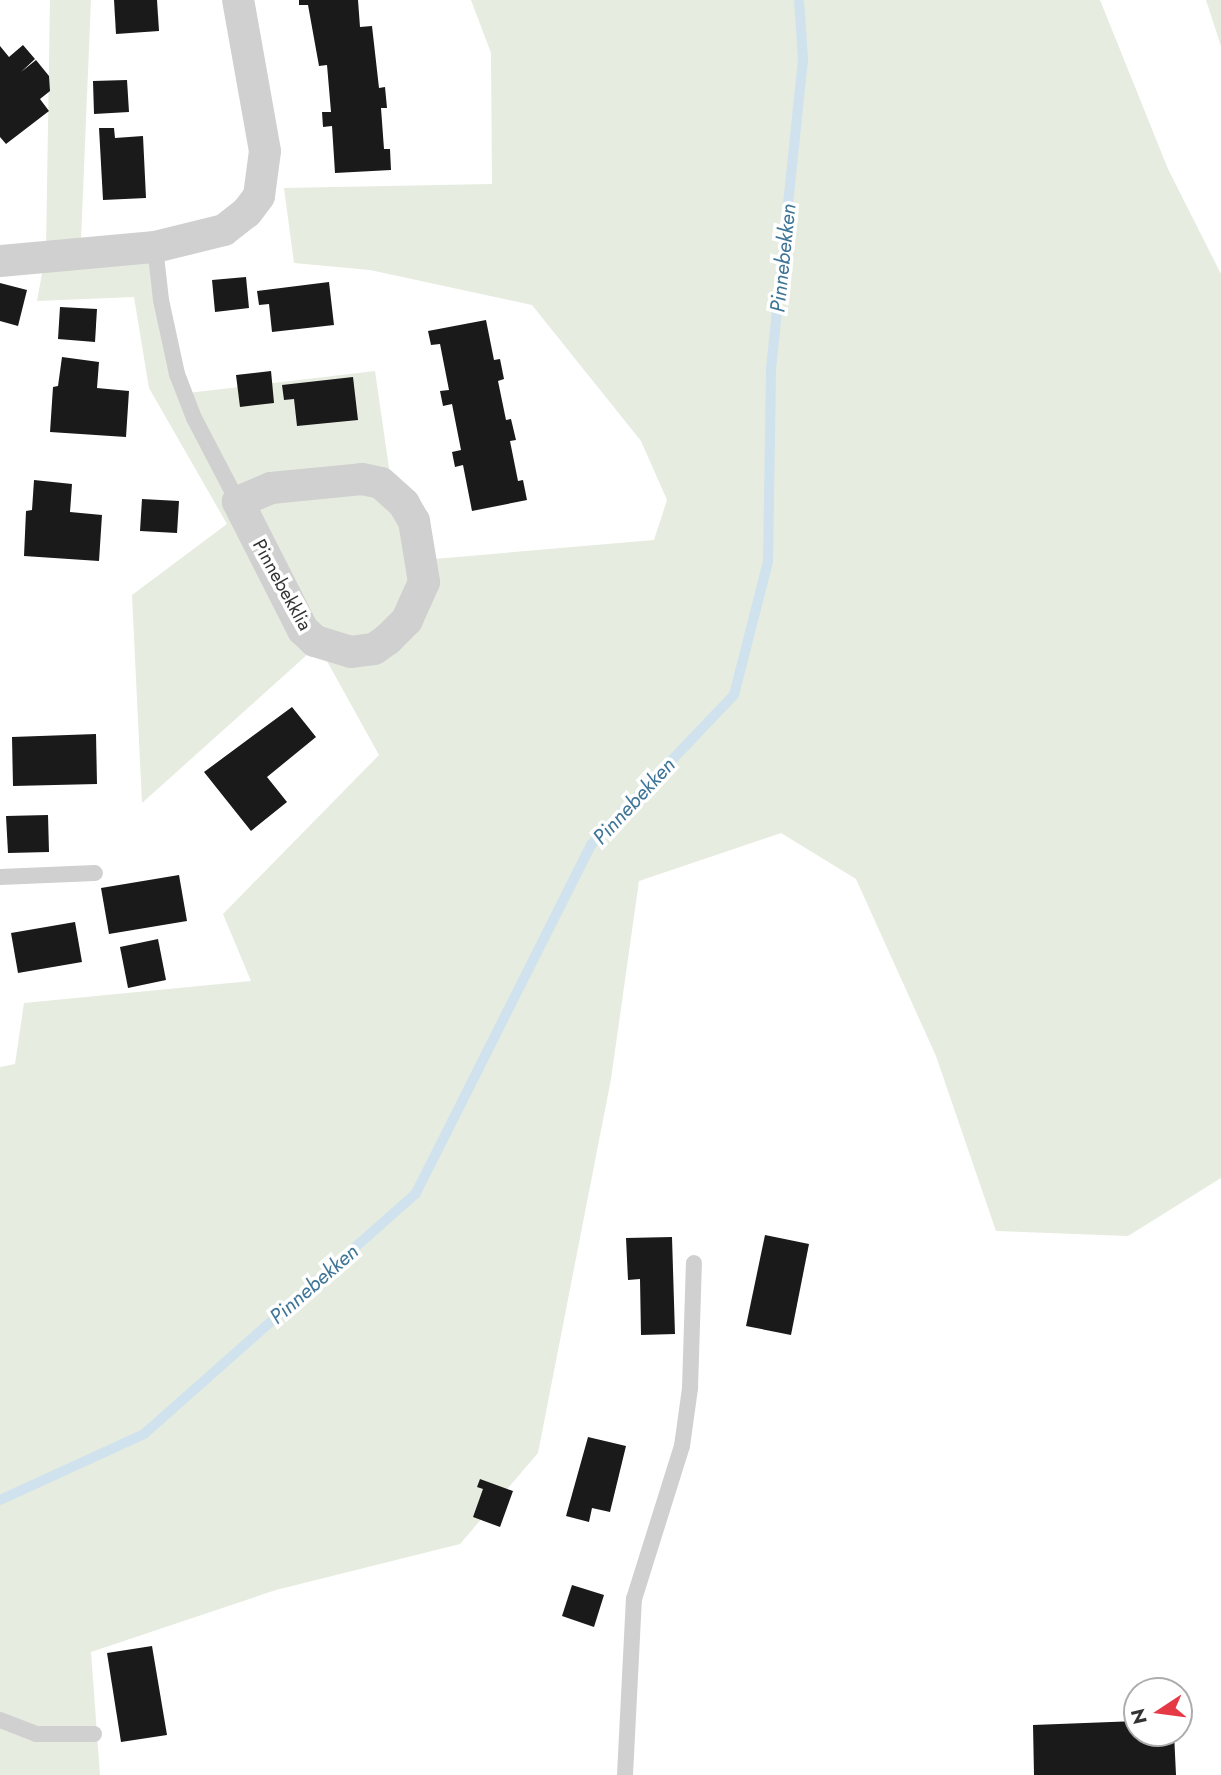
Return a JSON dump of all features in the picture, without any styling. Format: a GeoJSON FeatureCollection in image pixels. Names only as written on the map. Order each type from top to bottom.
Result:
{"type":"FeatureCollection","features":[{"type":"Feature","properties":{"kind":"street"},"geometry":{"type":"LineString","coordinates":[[0,261],[155,247],[224,230],[259,196],[265,151],[238,0]]}},
{"type":"Feature","properties":{"kind":"street","name":"Pinnebekklia"},"geometry":{"type":"LineString","coordinates":[[362,479],[381,483],[404,504],[414,521],[424,582],[407,620],[373,649],[352,652],[315,641],[303,630],[238,502],[271,488],[310,482],[362,479]]}},
{"type":"Feature","properties":{"kind":"lane","name":"Pinnebekklia"},"geometry":{"type":"LineString","coordinates":[[155,247],[161,300],[177,374],[194,418],[238,502]]}},
{"type":"Feature","properties":{"kind":"lane"},"geometry":{"type":"LineString","coordinates":[[0,877],[95,873]]}},
{"type":"Feature","properties":{"kind":"lane"},"geometry":{"type":"LineString","coordinates":[[625,1775],[634,1600],[682,1447],[690,1388],[694,1263]]}},
{"type":"Feature","properties":{"kind":"lane"},"geometry":{"type":"LineString","coordinates":[[0,1720],[56,1737],[94,1734]]}},
{"type":"Feature","properties":{"kind":"shaded area"},"geometry":{"type":"Polygon","coordinates":[[[50,0],[91,0],[80,264],[159,253],[188,393],[375,371],[392,489],[434,559],[654,540],[667,500],[641,441],[532,305],[370,270],[294,263],[284,188],[492,184],[491,53],[471,0],[1100,0],[1168,169],[1221,274],[1221,1178],[1128,1236],[996,1231],[936,1056],[856,879],[781,833],[639,881],[611,1079],[538,1453],[460,1544],[276,1590],[91,1652],[100,1775],[0,1775],[0,1067],[15,1064],[24,1003],[251,981],[223,914],[379,755],[318,645],[142,803],[132,595],[227,524],[149,388],[134,297],[37,301],[46,251],[50,0]]]}},
{"type":"Feature","properties":{"kind":"shaded area"},"geometry":{"type":"Polygon","coordinates":[[[1206,0],[1221,0],[1221,46],[1206,0]]]}},
{"type":"Feature","properties":{"kind":"building"},"geometry":{"type":"Polygon","coordinates":[[[114,0],[157,0],[159,31],[116,34],[114,0]]]}},
{"type":"Feature","properties":{"kind":"building"},"geometry":{"type":"Polygon","coordinates":[[[299,0],[358,0],[360,27],[372,26],[379,88],[385,87],[387,108],[381,108],[384,149],[390,149],[391,170],[335,173],[332,126],[323,127],[322,112],[331,112],[327,65],[319,66],[308,5],[299,5],[299,0]]]}},
{"type":"Feature","properties":{"kind":"building"},"geometry":{"type":"Polygon","coordinates":[[[23,45],[35,59],[21,72],[36,60],[49,76],[50,91],[40,99],[49,111],[6,144],[0,137],[0,46],[9,57],[23,45]]]}},
{"type":"Feature","properties":{"kind":"building"},"geometry":{"type":"Polygon","coordinates":[[[127,80],[129,112],[94,114],[93,81],[127,80]]]}},
{"type":"Feature","properties":{"kind":"building"},"geometry":{"type":"Polygon","coordinates":[[[99,128],[114,128],[115,138],[143,136],[146,198],[103,200],[99,128]]]}},
{"type":"Feature","properties":{"kind":"building"},"geometry":{"type":"Polygon","coordinates":[[[246,277],[249,308],[215,312],[212,280],[246,277]]]}},
{"type":"Feature","properties":{"kind":"building"},"geometry":{"type":"Polygon","coordinates":[[[329,282],[334,325],[272,332],[269,304],[259,305],[257,291],[329,282]]]}},
{"type":"Feature","properties":{"kind":"building"},"geometry":{"type":"Polygon","coordinates":[[[0,283],[27,290],[18,326],[0,321],[0,283]]]}},
{"type":"Feature","properties":{"kind":"building"},"geometry":{"type":"Polygon","coordinates":[[[60,307],[97,309],[95,342],[58,339],[60,307]]]}},
{"type":"Feature","properties":{"kind":"building"},"geometry":{"type":"Polygon","coordinates":[[[486,320],[494,360],[500,359],[504,379],[498,381],[506,420],[511,419],[516,440],[510,441],[518,481],[523,480],[527,500],[472,511],[463,465],[455,467],[452,452],[461,450],[452,404],[443,406],[440,391],[449,390],[440,344],[431,345],[428,331],[486,320]]]}},
{"type":"Feature","properties":{"kind":"building"},"geometry":{"type":"Polygon","coordinates":[[[62,357],[99,362],[97,388],[129,391],[126,437],[50,432],[53,387],[58,386],[62,357]]]}},
{"type":"Feature","properties":{"kind":"building"},"geometry":{"type":"Polygon","coordinates":[[[271,371],[274,403],[240,407],[236,375],[271,371]]]}},
{"type":"Feature","properties":{"kind":"building"},"geometry":{"type":"Polygon","coordinates":[[[353,377],[358,420],[297,426],[294,399],[284,400],[282,385],[353,377]]]}},
{"type":"Feature","properties":{"kind":"building"},"geometry":{"type":"Polygon","coordinates":[[[34,480],[72,484],[70,512],[102,515],[99,561],[24,556],[26,511],[32,510],[34,480]]]}},
{"type":"Feature","properties":{"kind":"building"},"geometry":{"type":"Polygon","coordinates":[[[142,499],[179,501],[177,533],[140,531],[142,499]]]}},
{"type":"Feature","properties":{"kind":"building"},"geometry":{"type":"Polygon","coordinates":[[[292,707],[316,737],[267,777],[287,802],[251,831],[204,772],[292,707]]]}},
{"type":"Feature","properties":{"kind":"building"},"geometry":{"type":"Polygon","coordinates":[[[96,734],[97,784],[13,786],[12,737],[96,734]]]}},
{"type":"Feature","properties":{"kind":"building"},"geometry":{"type":"Polygon","coordinates":[[[48,815],[49,852],[8,853],[6,816],[48,815]]]}},
{"type":"Feature","properties":{"kind":"building"},"geometry":{"type":"Polygon","coordinates":[[[179,875],[187,921],[109,934],[101,888],[179,875]]]}},
{"type":"Feature","properties":{"kind":"building"},"geometry":{"type":"Polygon","coordinates":[[[75,922],[82,962],[18,973],[11,933],[75,922]]]}},
{"type":"Feature","properties":{"kind":"building"},"geometry":{"type":"Polygon","coordinates":[[[158,939],[166,980],[128,988],[120,947],[158,939]]]}},
{"type":"Feature","properties":{"kind":"building"},"geometry":{"type":"Polygon","coordinates":[[[765,1235],[809,1244],[791,1335],[746,1326],[765,1235]]]}},
{"type":"Feature","properties":{"kind":"building"},"geometry":{"type":"Polygon","coordinates":[[[672,1237],[675,1334],[641,1335],[640,1279],[628,1280],[626,1238],[672,1237]]]}},
{"type":"Feature","properties":{"kind":"building"},"geometry":{"type":"Polygon","coordinates":[[[588,1437],[626,1446],[610,1512],[592,1508],[589,1522],[566,1516],[588,1437]]]}},
{"type":"Feature","properties":{"kind":"building"},"geometry":{"type":"Polygon","coordinates":[[[480,1479],[513,1491],[500,1527],[473,1517],[483,1489],[477,1487],[480,1479]]]}},
{"type":"Feature","properties":{"kind":"building"},"geometry":{"type":"Polygon","coordinates":[[[572,1585],[604,1595],[594,1627],[562,1616],[572,1585]]]}},
{"type":"Feature","properties":{"kind":"building"},"geometry":{"type":"Polygon","coordinates":[[[152,1646],[167,1735],[121,1742],[107,1653],[152,1646]]]}},
{"type":"Feature","properties":{"kind":"building"},"geometry":{"type":"Polygon","coordinates":[[[1123,1722],[1123,1747],[1175,1747],[1176,1775],[1034,1775],[1033,1725],[1123,1722]]]}},
{"type":"Feature","properties":{"kind":"waterway","name":"Pinnebekken"},"geometry":{"type":"LineString","coordinates":[[0,1500],[144,1434],[416,1193],[591,845],[734,695],[768,562],[771,369],[803,59],[799,0]]}}]}
